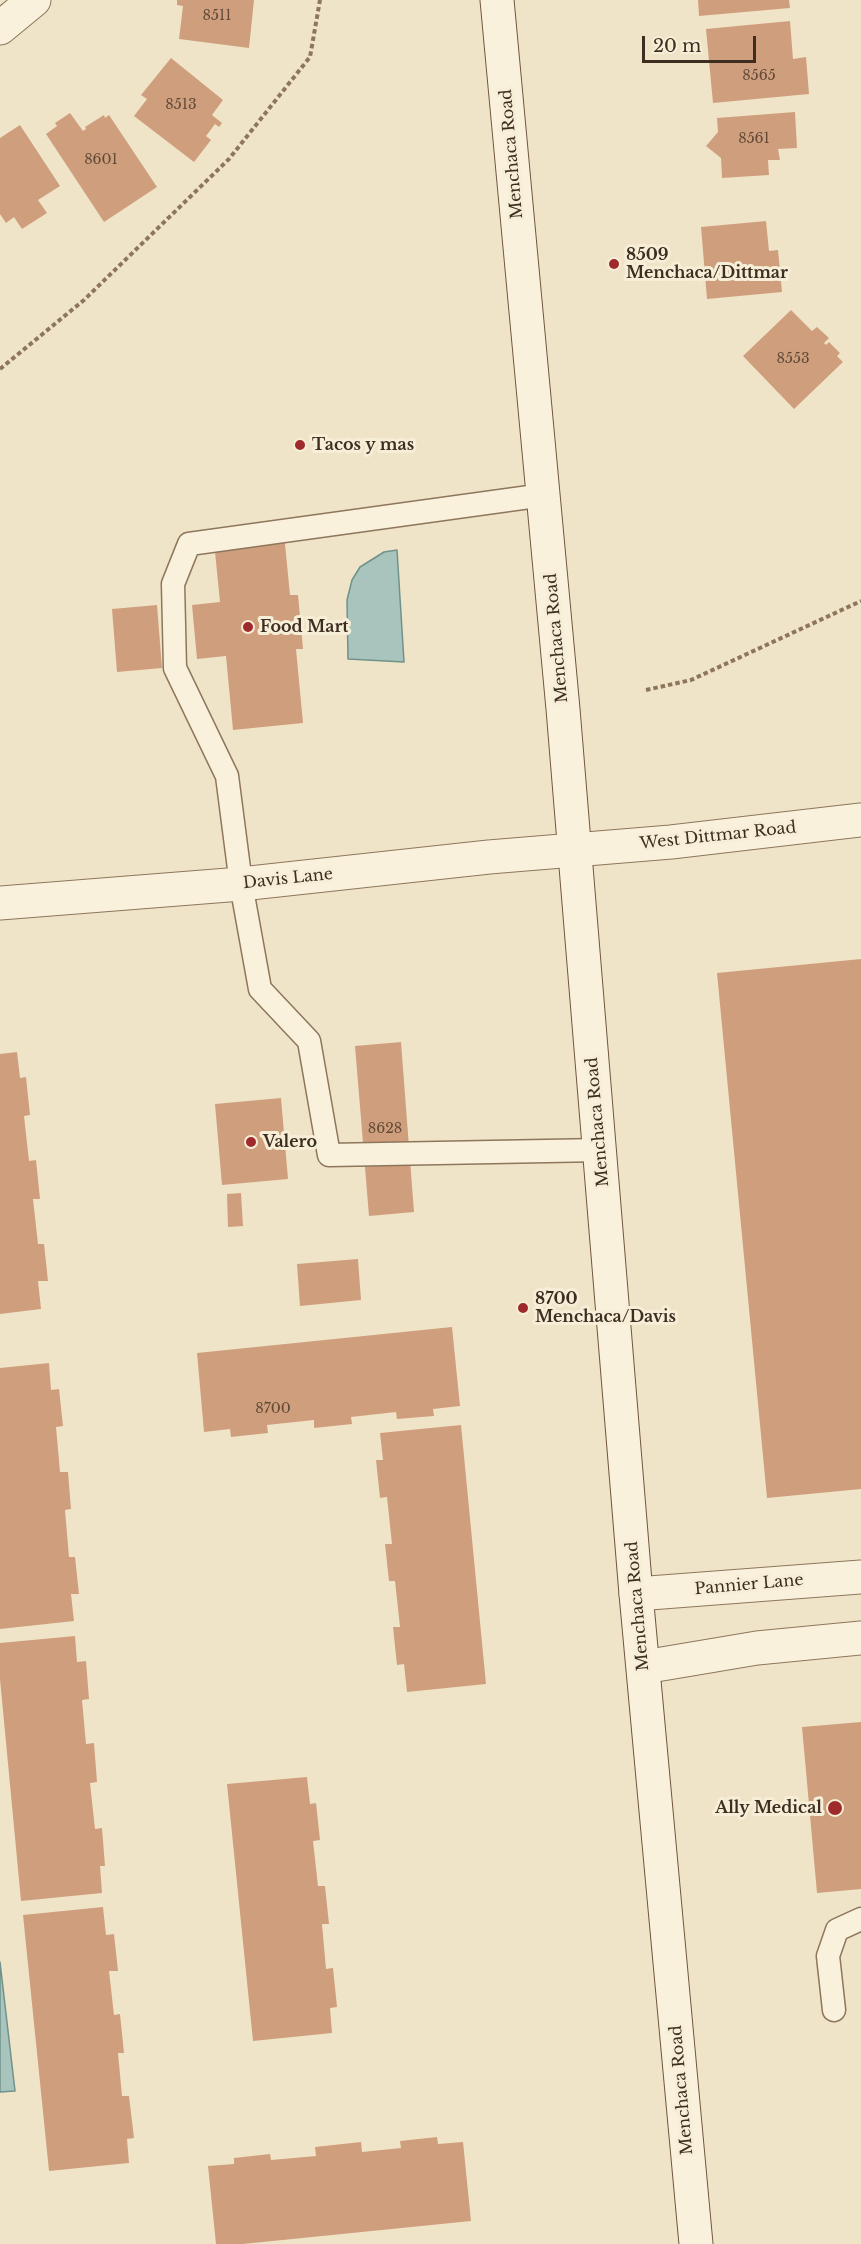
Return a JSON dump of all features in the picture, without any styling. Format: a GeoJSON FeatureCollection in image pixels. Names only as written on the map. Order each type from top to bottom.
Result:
{"type":"FeatureCollection","features":[{"type":"Feature","properties":{"kind":"main road"},"geometry":{"type":"LineString","coordinates":[[0,28],[34,0]]}},
{"type":"Feature","properties":{"kind":"main road","name":"Menchaca Road"},"geometry":{"type":"LineString","coordinates":[[497,0],[544,495],[601,1150],[636,1594],[696,2244]]}},
{"type":"Feature","properties":{"kind":"main road","name":"West Dittmar Road"},"geometry":{"type":"LineString","coordinates":[[575,849],[671,842],[861,820]]}},
{"type":"Feature","properties":{"kind":"main road","name":"Davis Lane"},"geometry":{"type":"LineString","coordinates":[[0,903],[241,884],[575,849]]}},
{"type":"Feature","properties":{"kind":"main road","name":"Pannier Lane"},"geometry":{"type":"LineString","coordinates":[[636,1594],[861,1576]]}},
{"type":"Feature","properties":{"kind":"main road"},"geometry":{"type":"LineString","coordinates":[[644,1667],[757,1648],[861,1638]]}},
{"type":"Feature","properties":{"kind":"lane"},"geometry":{"type":"LineString","coordinates":[[544,495],[189,544],[173,584],[175,668],[227,776],[241,884],[260,989],[309,1041],[329,1155],[601,1150]]}},
{"type":"Feature","properties":{"kind":"lane"},"geometry":{"type":"LineString","coordinates":[[834,2010],[828,1956],[837,1930],[861,1919]]}},
{"type":"Feature","properties":{"kind":"path"},"geometry":{"type":"LineString","coordinates":[[0,369],[84,300],[229,159],[310,57],[320,0]]}},
{"type":"Feature","properties":{"kind":"path"},"geometry":{"type":"LineString","coordinates":[[646,690],[691,680],[861,601]]}},
{"type":"Feature","properties":{"kind":"water"},"geometry":{"type":"Polygon","coordinates":[[[397,550],[404,662],[348,659],[347,600],[352,580],[360,567],[384,552],[397,550]]]}},
{"type":"Feature","properties":{"kind":"water"},"geometry":{"type":"Polygon","coordinates":[[[0,1962],[15,2091],[0,2092],[0,1962]]]}},
{"type":"Feature","properties":{"kind":"building"},"geometry":{"type":"Polygon","coordinates":[[[177,0],[254,0],[249,48],[179,39],[183,6],[177,5],[177,0]]]}},
{"type":"Feature","properties":{"kind":"building"},"geometry":{"type":"Polygon","coordinates":[[[698,0],[789,0],[790,8],[699,16],[698,0]]]}},
{"type":"Feature","properties":{"kind":"building"},"geometry":{"type":"Polygon","coordinates":[[[790,21],[793,59],[806,57],[809,94],[713,103],[706,29],[790,21]]]}},
{"type":"Feature","properties":{"kind":"building"},"geometry":{"type":"Polygon","coordinates":[[[171,58],[223,100],[212,115],[222,123],[219,127],[215,124],[206,136],[211,140],[194,162],[134,116],[147,99],[141,95],[171,58]]]}},
{"type":"Feature","properties":{"kind":"building"},"geometry":{"type":"Polygon","coordinates":[[[795,112],[797,148],[778,149],[780,160],[768,160],[769,175],[722,178],[721,158],[706,146],[718,132],[717,118],[795,112]]]}},
{"type":"Feature","properties":{"kind":"building"},"geometry":{"type":"Polygon","coordinates":[[[70,113],[83,131],[85,127],[104,115],[105,118],[109,115],[157,187],[104,222],[46,134],[57,126],[55,123],[70,113]]]}},
{"type":"Feature","properties":{"kind":"building"},"geometry":{"type":"Polygon","coordinates":[[[20,125],[60,186],[38,200],[47,213],[22,229],[14,217],[6,223],[0,214],[0,138],[20,125]]]}},
{"type":"Feature","properties":{"kind":"building"},"geometry":{"type":"Polygon","coordinates":[[[766,221],[769,251],[778,250],[782,292],[707,299],[701,227],[766,221]]]}},
{"type":"Feature","properties":{"kind":"building"},"geometry":{"type":"Polygon","coordinates":[[[791,310],[812,331],[817,327],[829,338],[824,343],[826,345],[829,342],[840,353],[837,356],[843,362],[794,409],[743,356],[791,310]]]}},
{"type":"Feature","properties":{"kind":"building"},"geometry":{"type":"Polygon","coordinates":[[[283,524],[290,595],[298,595],[303,649],[296,649],[303,723],[233,730],[226,656],[197,659],[192,605],[220,602],[213,532],[283,524]]]}},
{"type":"Feature","properties":{"kind":"building"},"geometry":{"type":"Polygon","coordinates":[[[157,605],[162,668],[117,672],[112,609],[157,605]]]}},
{"type":"Feature","properties":{"kind":"building"},"geometry":{"type":"Polygon","coordinates":[[[861,959],[861,1489],[767,1498],[717,973],[861,959]]]}},
{"type":"Feature","properties":{"kind":"building","name":"Valero"},"geometry":{"type":"Polygon","coordinates":[[[401,1042],[414,1212],[369,1216],[355,1046],[401,1042]]]}},
{"type":"Feature","properties":{"kind":"building"},"geometry":{"type":"Polygon","coordinates":[[[17,1052],[20,1078],[26,1077],[30,1115],[24,1116],[29,1161],[36,1160],[40,1199],[33,1199],[38,1244],[44,1244],[48,1281],[38,1281],[41,1309],[0,1314],[0,1054],[17,1052]]]}},
{"type":"Feature","properties":{"kind":"building","name":"Valero"},"geometry":{"type":"Polygon","coordinates":[[[281,1098],[288,1179],[222,1185],[215,1104],[281,1098]]]}},
{"type":"Feature","properties":{"kind":"building"},"geometry":{"type":"Polygon","coordinates":[[[241,1193],[243,1226],[228,1227],[227,1194],[241,1193]]]}},
{"type":"Feature","properties":{"kind":"building"},"geometry":{"type":"Polygon","coordinates":[[[358,1259],[361,1300],[300,1306],[297,1264],[358,1259]]]}},
{"type":"Feature","properties":{"kind":"building"},"geometry":{"type":"Polygon","coordinates":[[[452,1327],[460,1406],[433,1409],[434,1416],[397,1419],[396,1412],[351,1417],[352,1424],[314,1428],[314,1420],[267,1425],[268,1433],[231,1437],[230,1429],[204,1432],[197,1353],[452,1327]]]}},
{"type":"Feature","properties":{"kind":"building"},"geometry":{"type":"Polygon","coordinates":[[[49,1363],[51,1390],[59,1389],[63,1426],[56,1427],[60,1472],[68,1472],[71,1509],[65,1510],[69,1557],[75,1557],[79,1594],[71,1594],[74,1621],[0,1629],[0,1368],[49,1363]]]}},
{"type":"Feature","properties":{"kind":"building"},"geometry":{"type":"Polygon","coordinates":[[[461,1425],[486,1684],[407,1692],[404,1664],[397,1665],[393,1627],[400,1627],[395,1581],[389,1581],[385,1544],[392,1544],[387,1497],[380,1498],[376,1460],[383,1460],[380,1433],[461,1425]]]}},
{"type":"Feature","properties":{"kind":"building"},"geometry":{"type":"Polygon","coordinates":[[[75,1636],[77,1662],[86,1661],[89,1699],[82,1700],[86,1744],[94,1743],[97,1782],[90,1783],[95,1829],[102,1828],[105,1866],[100,1866],[102,1893],[21,1901],[0,1679],[0,1643],[75,1636]]]}},
{"type":"Feature","properties":{"kind":"building","name":"Ally Medical"},"geometry":{"type":"Polygon","coordinates":[[[861,1722],[861,1889],[817,1893],[802,1727],[861,1722]]]}},
{"type":"Feature","properties":{"kind":"building"},"geometry":{"type":"Polygon","coordinates":[[[307,1777],[310,1804],[316,1803],[320,1840],[313,1841],[318,1886],[325,1886],[329,1924],[322,1924],[326,1969],[333,1968],[337,2007],[330,2008],[332,2033],[253,2041],[227,1784],[307,1777]]]}},
{"type":"Feature","properties":{"kind":"building"},"geometry":{"type":"Polygon","coordinates":[[[103,1907],[106,1935],[114,1934],[118,1971],[109,1971],[114,2015],[120,2014],[124,2053],[118,2053],[122,2096],[129,2096],[134,2138],[127,2139],[129,2163],[49,2171],[23,1915],[103,1907]]]}},
{"type":"Feature","properties":{"kind":"building"},"geometry":{"type":"Polygon","coordinates":[[[437,2137],[438,2144],[463,2142],[471,2221],[243,2244],[216,2244],[208,2166],[234,2164],[234,2158],[270,2154],[271,2160],[316,2156],[315,2147],[361,2142],[362,2152],[401,2148],[400,2141],[437,2137]]]}},
{"type":"Feature","properties":{"kind":"place","name":"8509 Menchaca/Dittmar"},"geometry":{"type":"Point","coordinates":[614,264]}},
{"type":"Feature","properties":{"kind":"place","name":"Tacos y mas"},"geometry":{"type":"Point","coordinates":[300,445]}},
{"type":"Feature","properties":{"kind":"place","name":"Food Mart"},"geometry":{"type":"Point","coordinates":[248,627]}},
{"type":"Feature","properties":{"kind":"place","name":"Valero"},"geometry":{"type":"Point","coordinates":[251,1142]}},
{"type":"Feature","properties":{"kind":"place","name":"8700 Menchaca/Davis"},"geometry":{"type":"Point","coordinates":[523,1308]}},
{"type":"Feature","properties":{"kind":"place","name":"Ally Medical"},"geometry":{"type":"Point","coordinates":[835,1808]}}]}
